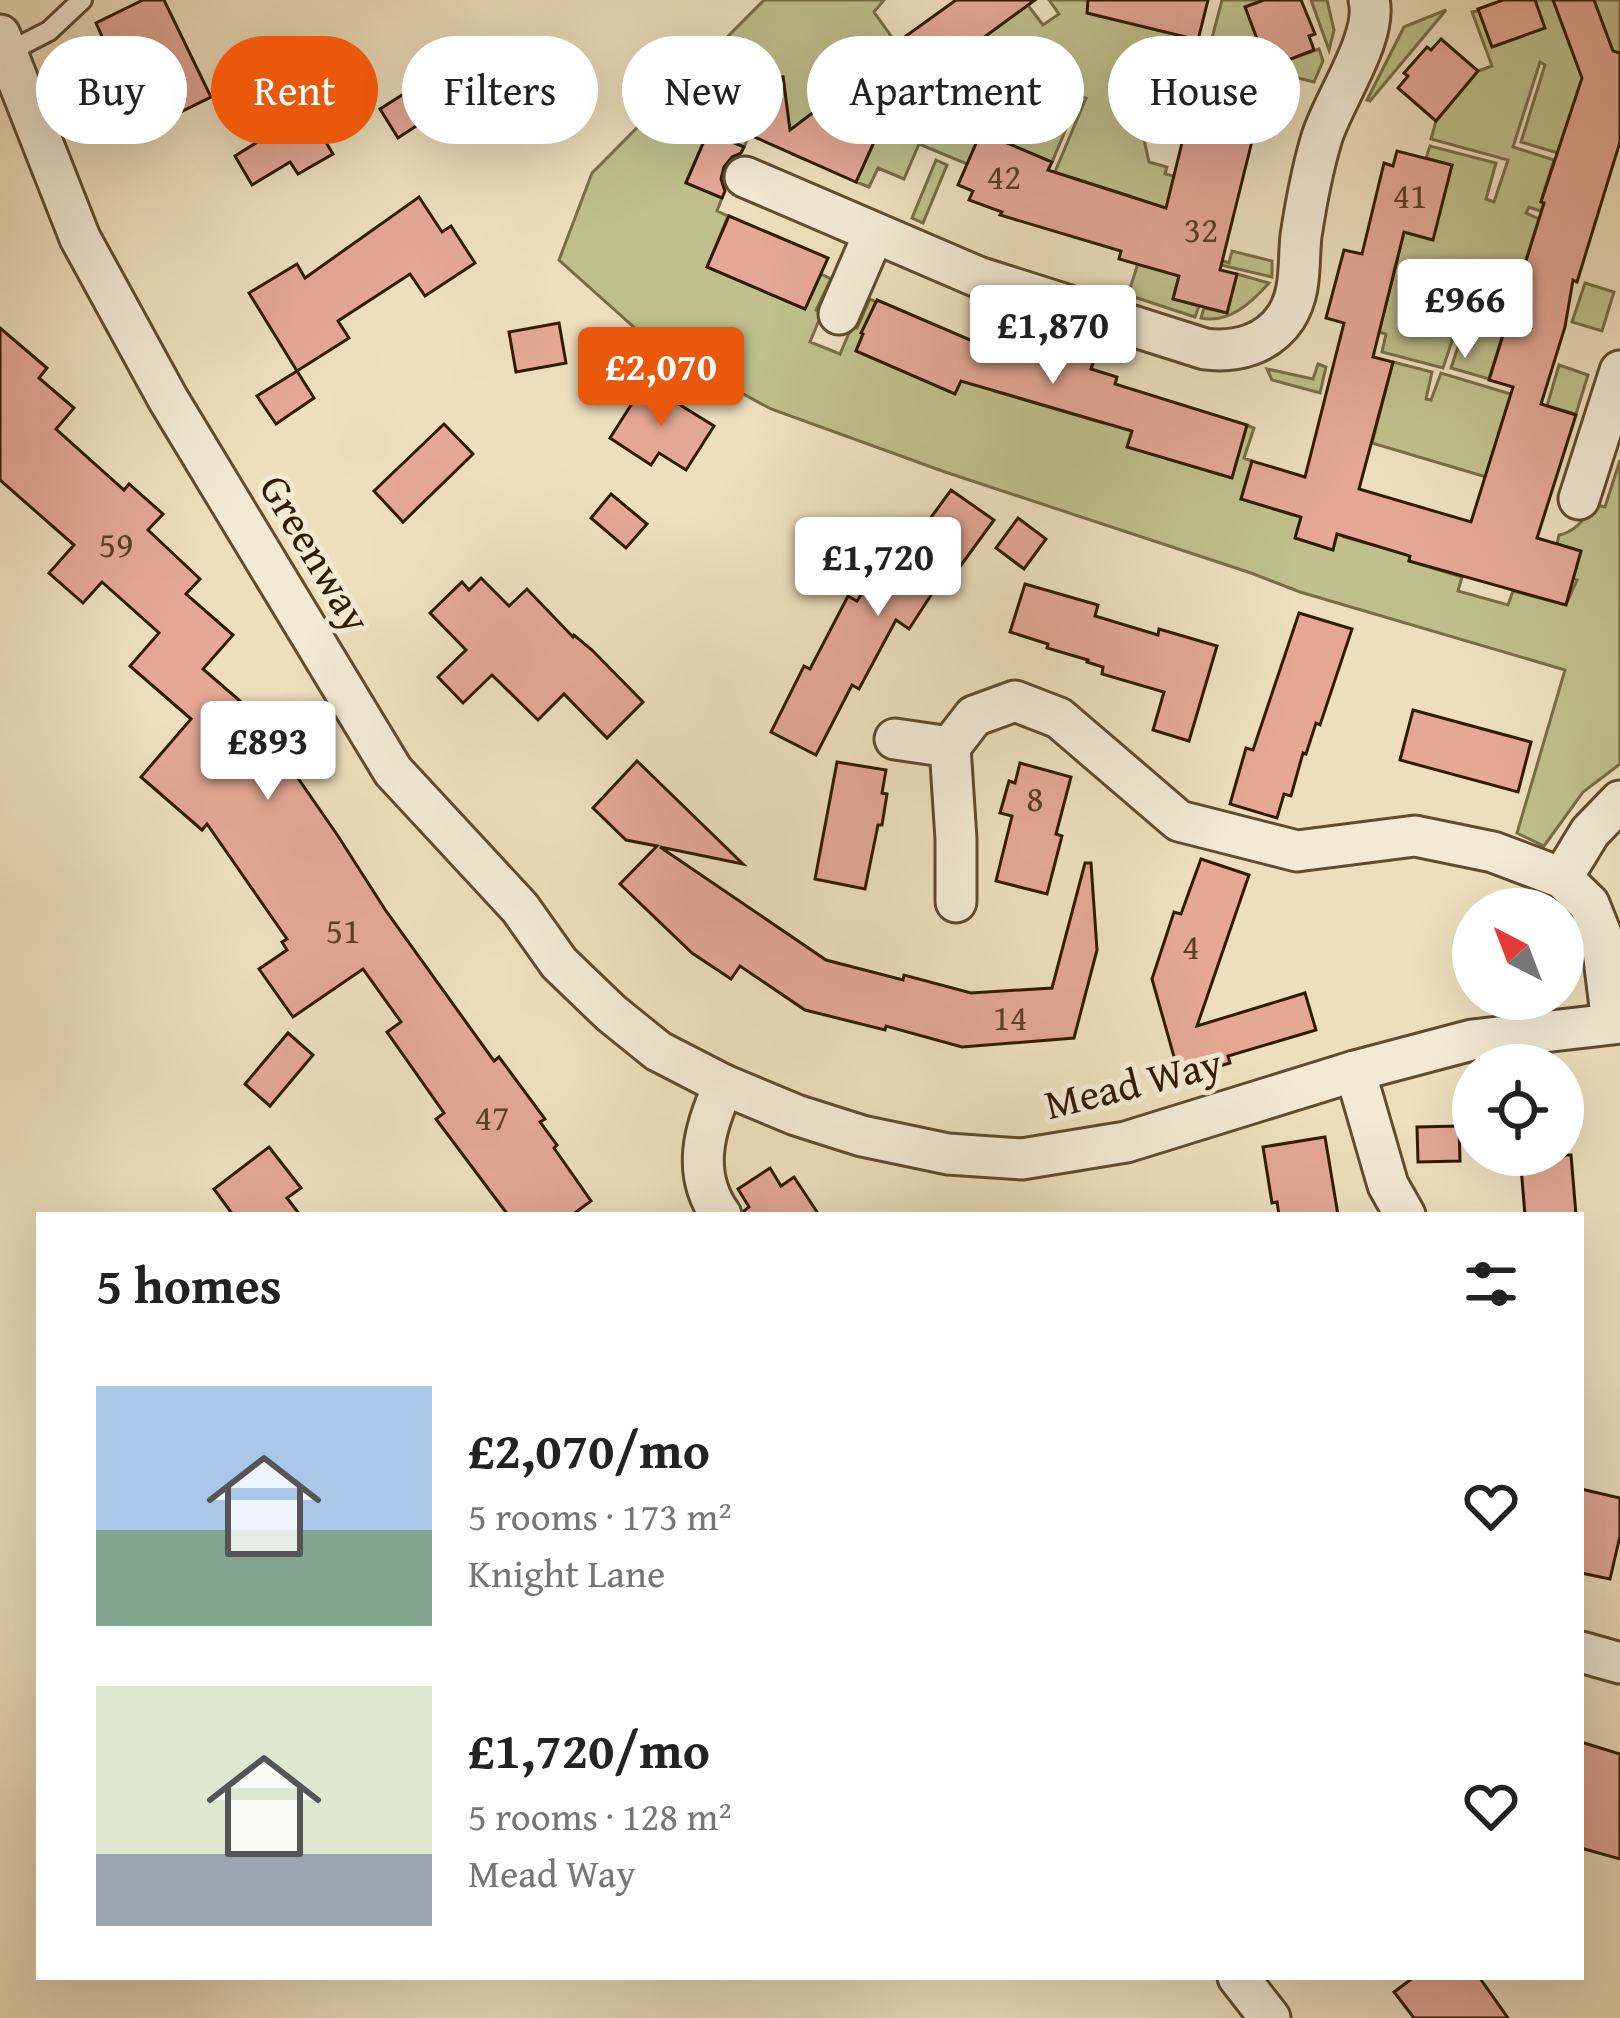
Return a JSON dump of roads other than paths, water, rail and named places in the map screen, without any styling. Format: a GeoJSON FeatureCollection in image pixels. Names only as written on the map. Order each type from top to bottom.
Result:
{"type":"FeatureCollection","features":[{"type":"Feature","properties":{"kind":"street"},"geometry":{"type":"LineString","coordinates":[[745,177],[978,277],[1205,350],[1230,351],[1252,344],[1281,323],[1295,299],[1307,194],[1317,154],[1379,3]]}},
{"type":"Feature","properties":{"kind":"street","name":"Greenway"},"geometry":{"type":"LineString","coordinates":[[2,39],[80,238],[168,399],[393,771],[520,908],[559,963],[610,1013],[658,1051],[724,1085]]}},
{"type":"Feature","properties":{"kind":"street"},"geometry":{"type":"LineString","coordinates":[[838,314],[874,233]]}},
{"type":"Feature","properties":{"kind":"street"},"geometry":{"type":"LineString","coordinates":[[1579,499],[1614,416],[1620,371]]}},
{"type":"Feature","properties":{"kind":"street"},"geometry":{"type":"LineString","coordinates":[[956,902],[950,747],[974,716],[1015,700],[1059,718],[1179,821],[1297,851],[1415,836],[1493,852],[1562,878],[1590,832],[1620,801]]}},
{"type":"Feature","properties":{"kind":"street"},"geometry":{"type":"LineString","coordinates":[[895,739],[950,747]]}},
{"type":"Feature","properties":{"kind":"street","name":"Mead Way"},"geometry":{"type":"LineString","coordinates":[[724,1085],[862,1136],[948,1154],[1022,1159],[1126,1142],[1472,1040],[1616,1023],[1601,934],[1589,904],[1562,878]]}},
{"type":"Feature","properties":{"kind":"street"},"geometry":{"type":"LineString","coordinates":[[1355,1071],[1388,1184],[1404,1212]]}},
{"type":"Feature","properties":{"kind":"street"},"geometry":{"type":"LineString","coordinates":[[719,1212],[705,1184],[701,1153],[724,1085]]}},
{"type":"Feature","properties":{"kind":"street"},"geometry":{"type":"LineString","coordinates":[[1584,1653],[1620,1663]]}},
{"type":"Feature","properties":{"kind":"street"},"geometry":{"type":"LineString","coordinates":[[1240,1980],[1270,2018]]}},
{"type":"Feature","properties":{"kind":"lane"},"geometry":{"type":"LineString","coordinates":[[2,39],[19,46],[49,32],[82,0]]}}]}
